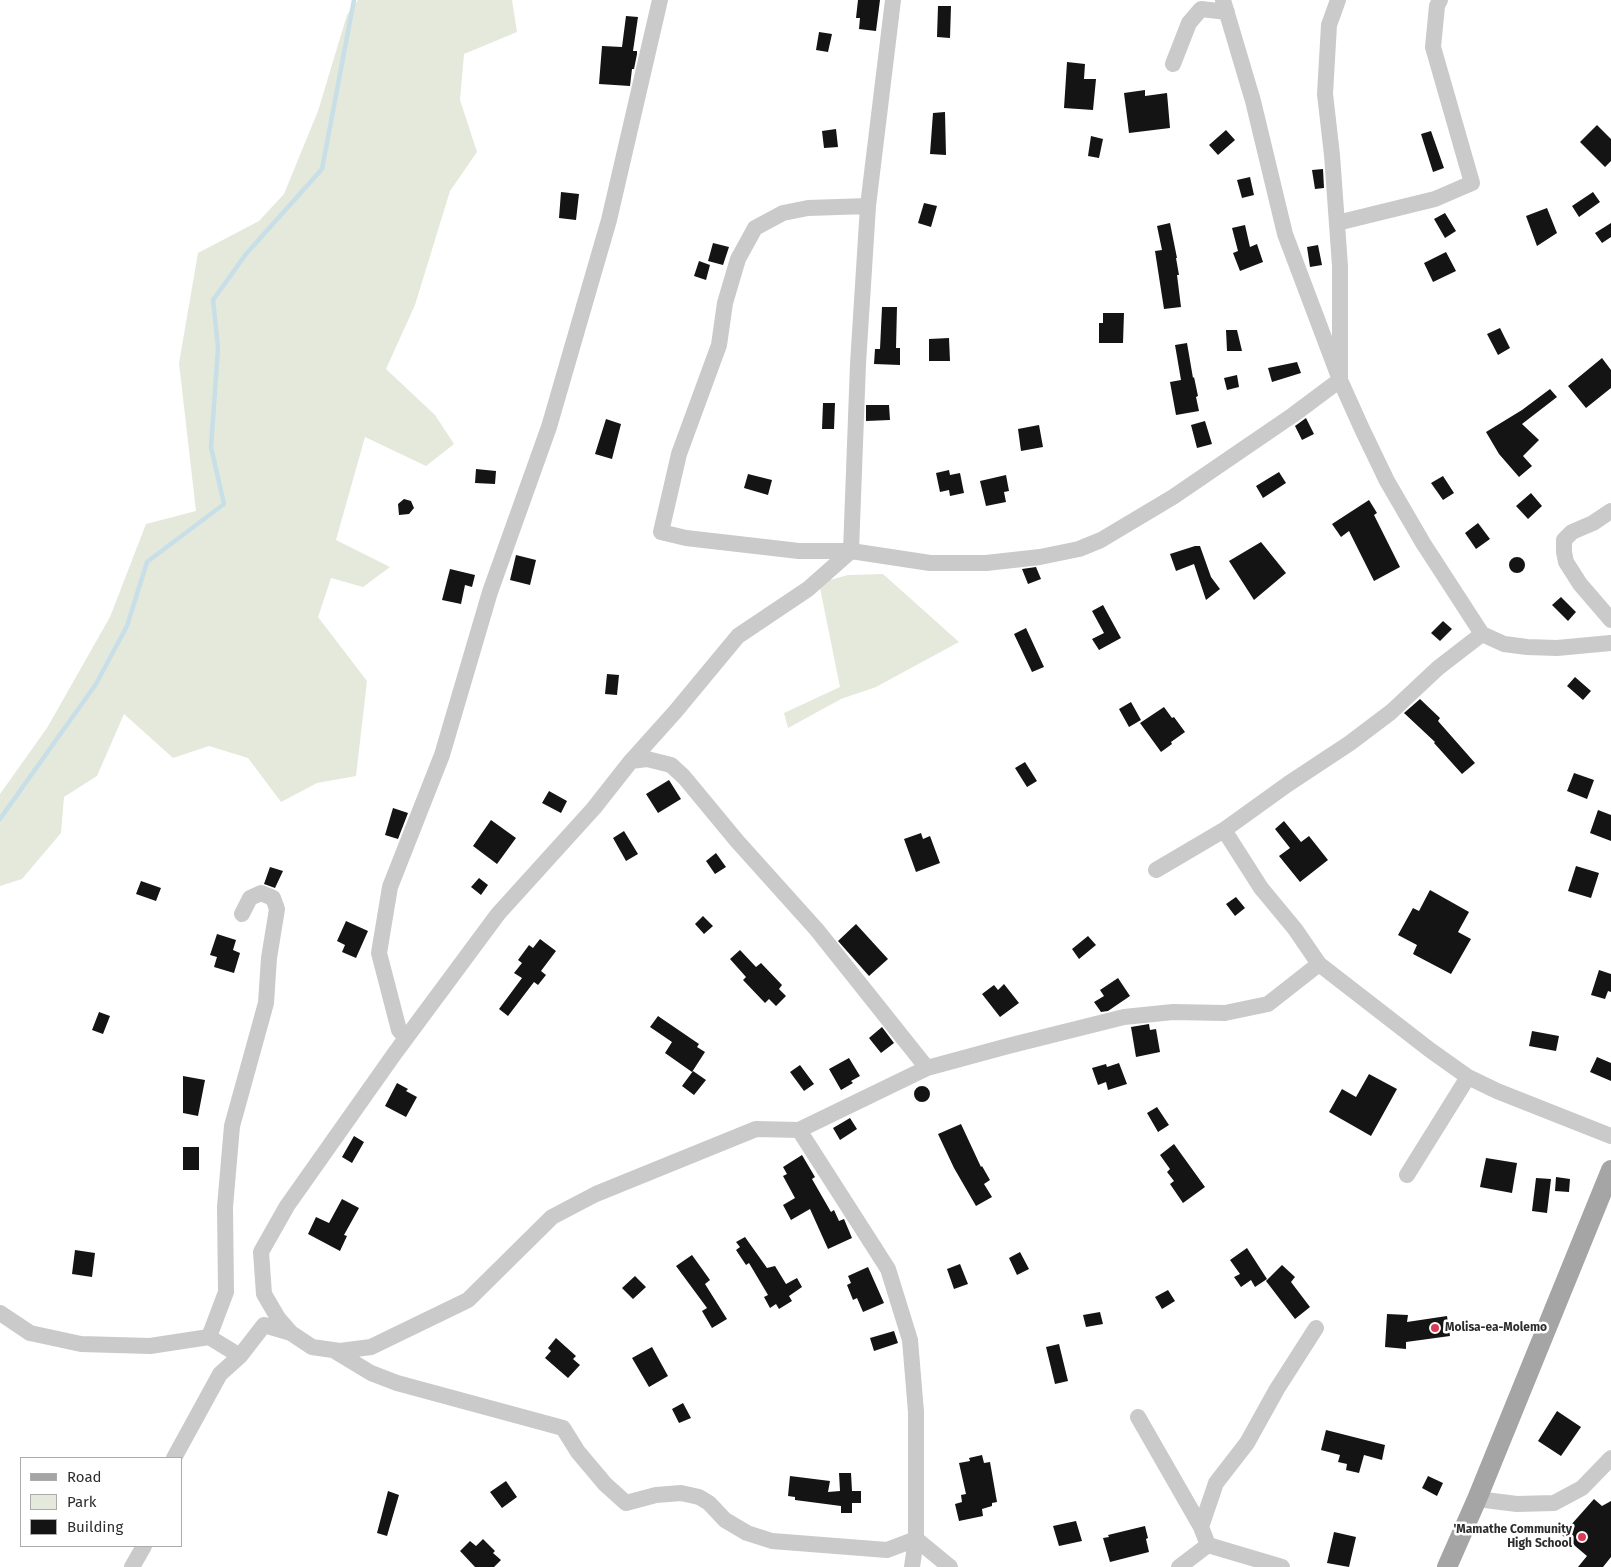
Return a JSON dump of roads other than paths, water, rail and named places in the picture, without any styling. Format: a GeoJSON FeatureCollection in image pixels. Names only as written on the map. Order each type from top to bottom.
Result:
{"type":"FeatureCollection","features":[{"type":"Feature","properties":{"kind":"main road"},"geometry":{"type":"LineString","coordinates":[[1447,1567],[1477,1499],[1611,1170]]}},
{"type":"Feature","properties":{"kind":"street"},"geometry":{"type":"LineString","coordinates":[[406,1038],[399,1030],[379,953],[390,887],[442,755],[490,592],[549,427],[609,220],[660,0]]}},
{"type":"Feature","properties":{"kind":"street"},"geometry":{"type":"LineString","coordinates":[[893,0],[868,206],[858,364],[851,551],[808,589],[738,636],[675,712],[631,761],[594,808],[498,914],[406,1038],[287,1206],[261,1252],[264,1294],[278,1318],[291,1333],[312,1347],[340,1351],[371,1347],[468,1300],[552,1217],[596,1194],[756,1129],[799,1130],[927,1068],[1072,1028],[1124,1016],[1173,1012],[1225,1012],[1268,1004],[1318,964]]}},
{"type":"Feature","properties":{"kind":"street"},"geometry":{"type":"LineString","coordinates":[[1338,0],[1330,25],[1326,94],[1338,223],[1340,380]]}},
{"type":"Feature","properties":{"kind":"street"},"geometry":{"type":"LineString","coordinates":[[1338,223],[1435,199],[1472,183],[1433,47],[1437,6],[1440,0]]}},
{"type":"Feature","properties":{"kind":"street"},"geometry":{"type":"LineString","coordinates":[[1173,64],[1189,24],[1202,10],[1225,6],[1253,101],[1285,234],[1340,380],[1387,482],[1423,543],[1482,634],[1504,644],[1527,647],[1557,648],[1611,643]]}},
{"type":"Feature","properties":{"kind":"street"},"geometry":{"type":"LineString","coordinates":[[868,206],[808,208],[783,212],[755,228],[738,259],[725,303],[718,345],[679,454],[661,532],[686,538],[799,551],[851,551],[930,563],[986,563],[1040,557],[1079,549],[1101,540],[1173,497],[1293,416],[1340,380]]}},
{"type":"Feature","properties":{"kind":"street"},"geometry":{"type":"LineString","coordinates":[[1611,511],[1593,523],[1572,532],[1564,540],[1564,552],[1566,562],[1580,584],[1611,620]]}},
{"type":"Feature","properties":{"kind":"street"},"geometry":{"type":"LineString","coordinates":[[1156,870],[1224,830],[1350,743],[1384,718],[1438,668],[1482,634]]}},
{"type":"Feature","properties":{"kind":"street"},"geometry":{"type":"LineString","coordinates":[[631,761],[647,759],[671,765],[684,777],[737,841],[817,930],[927,1068]]}},
{"type":"Feature","properties":{"kind":"street"},"geometry":{"type":"LineString","coordinates":[[1224,830],[1261,888],[1295,929],[1318,964],[1468,1077],[1505,1094],[1611,1136]]}},
{"type":"Feature","properties":{"kind":"street"},"geometry":{"type":"LineString","coordinates":[[209,1337],[226,1292],[225,1207],[232,1126],[266,1002],[269,958],[277,909],[273,898],[261,893],[250,898],[242,914]]}},
{"type":"Feature","properties":{"kind":"street"},"geometry":{"type":"LineString","coordinates":[[1407,1175],[1468,1077]]}},
{"type":"Feature","properties":{"kind":"street"},"geometry":{"type":"LineString","coordinates":[[799,1130],[888,1269],[910,1340],[916,1412],[916,1539],[912,1567]]}},
{"type":"Feature","properties":{"kind":"street"},"geometry":{"type":"LineString","coordinates":[[0,1313],[30,1333],[81,1344],[150,1346],[209,1337],[240,1356]]}},
{"type":"Feature","properties":{"kind":"street"},"geometry":{"type":"LineString","coordinates":[[175,1457],[220,1374],[240,1356],[264,1325],[291,1333]]}},
{"type":"Feature","properties":{"kind":"street"},"geometry":{"type":"LineString","coordinates":[[1201,1528],[1216,1483],[1247,1443],[1277,1389],[1316,1328]]}},
{"type":"Feature","properties":{"kind":"street"},"geometry":{"type":"LineString","coordinates":[[332,1350],[371,1372],[397,1383],[563,1428],[578,1452],[604,1484],[626,1503],[656,1495],[681,1493],[699,1497],[709,1503],[725,1520],[747,1534],[772,1540],[887,1550],[916,1539]]}},
{"type":"Feature","properties":{"kind":"street"},"geometry":{"type":"LineString","coordinates":[[1138,1417],[1201,1528],[1208,1545]]}},
{"type":"Feature","properties":{"kind":"street"},"geometry":{"type":"LineString","coordinates":[[1477,1499],[1517,1504],[1554,1503],[1582,1488],[1611,1458]]}},
{"type":"Feature","properties":{"kind":"street"},"geometry":{"type":"LineString","coordinates":[[916,1539],[950,1567]]}},
{"type":"Feature","properties":{"kind":"street"},"geometry":{"type":"LineString","coordinates":[[1179,1567],[1208,1545]]}},
{"type":"Feature","properties":{"kind":"street"},"geometry":{"type":"LineString","coordinates":[[1208,1545],[1282,1567]]}},
{"type":"Feature","properties":{"kind":"street"},"geometry":{"type":"LineString","coordinates":[[132,1567],[143,1547]]}},
{"type":"Feature","properties":{"kind":"waterway"},"geometry":{"type":"LineString","coordinates":[[0,819],[96,684],[127,626],[147,562],[224,504],[211,447],[218,348],[213,300],[246,254],[322,169],[354,0]]}},
{"type":"Feature","properties":{"kind":"place","name":"Molisa-ea-Molemo"},"geometry":{"type":"Point","coordinates":[1435,1328]}},
{"type":"Feature","properties":{"kind":"place","name":"'Mamathe Community High School"},"geometry":{"type":"Point","coordinates":[1582,1537]}}]}
